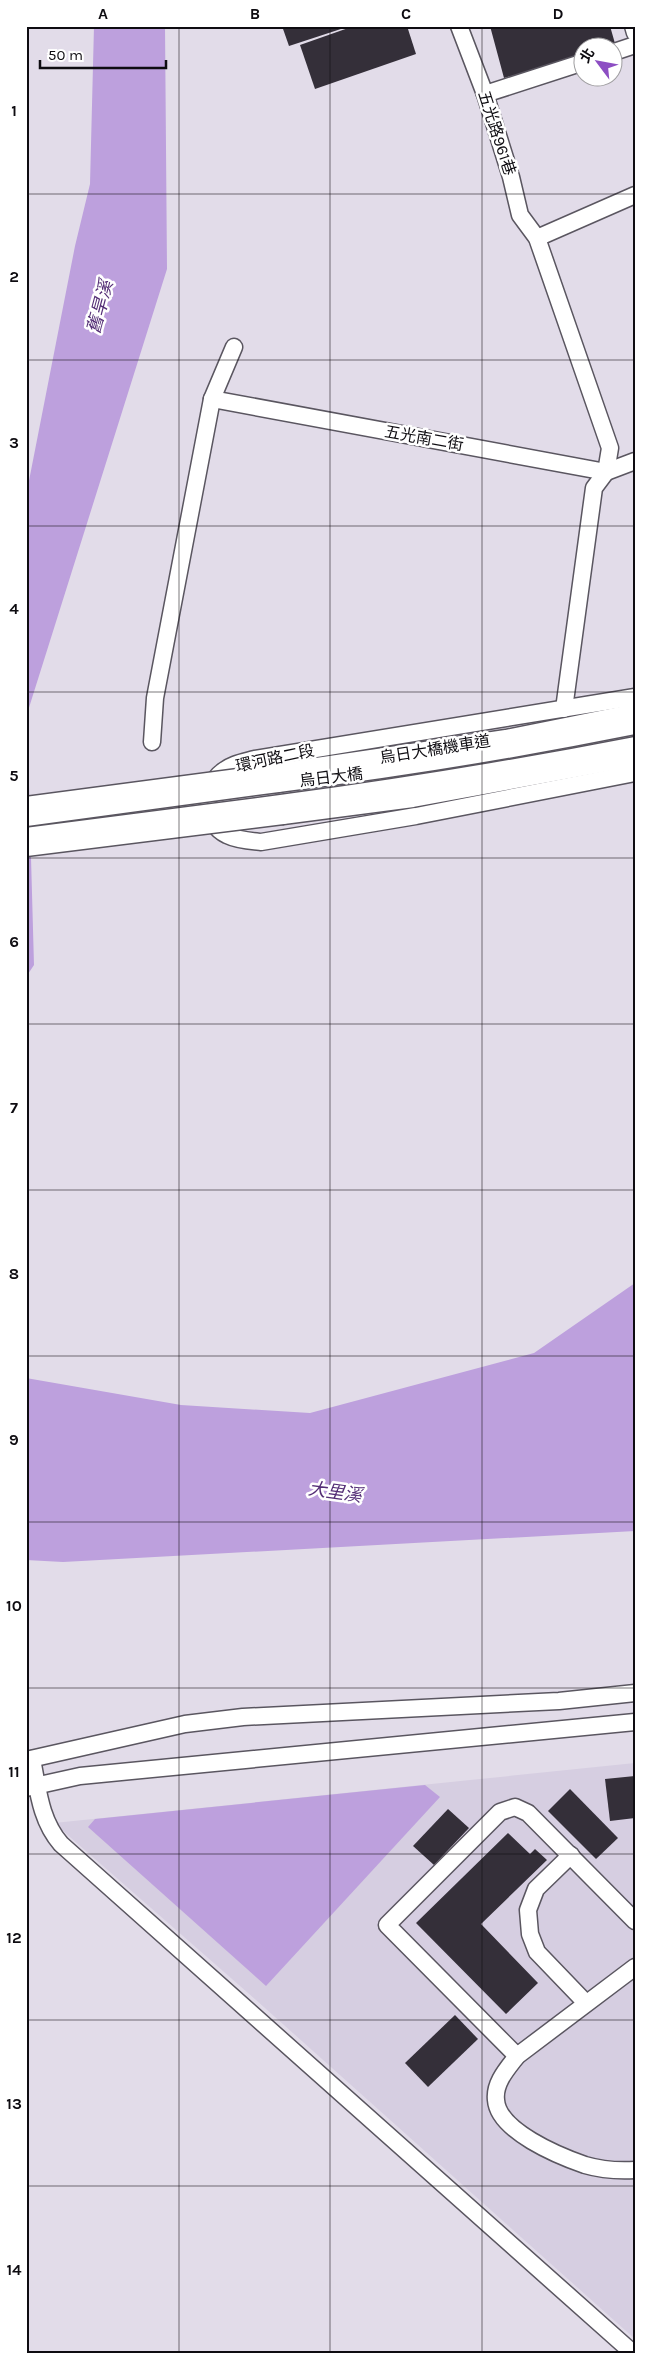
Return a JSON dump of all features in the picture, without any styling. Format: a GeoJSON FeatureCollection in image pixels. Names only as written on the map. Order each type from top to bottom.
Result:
{"type":"FeatureCollection","features":[{"type":"Feature","properties":{"kind":"street","name":"五光路961巷"},"geometry":{"type":"LineString","coordinates":[[459,26],[485,94],[512,177],[520,215],[537,238],[610,448],[606,472]]}},
{"type":"Feature","properties":{"kind":"street"},"geometry":{"type":"LineString","coordinates":[[633,26],[635,33]]}},
{"type":"Feature","properties":{"kind":"street"},"geometry":{"type":"LineString","coordinates":[[485,94],[574,65]]}},
{"type":"Feature","properties":{"kind":"street"},"geometry":{"type":"LineString","coordinates":[[537,238],[635,195]]}},
{"type":"Feature","properties":{"kind":"street"},"geometry":{"type":"LineString","coordinates":[[152,742],[155,698],[212,399],[234,347]]}},
{"type":"Feature","properties":{"kind":"street","name":"五光南二街"},"geometry":{"type":"LineString","coordinates":[[212,399],[606,472]]}},
{"type":"Feature","properties":{"kind":"street"},"geometry":{"type":"LineString","coordinates":[[564,709],[594,488],[606,472],[635,461]]}},
{"type":"Feature","properties":{"kind":"street","name":"環河路二段"},"geometry":{"type":"LineString","coordinates":[[635,697],[255,759],[234,765],[221,772],[210,788],[207,807],[214,824],[225,835],[261,842],[416,816],[635,772]]}},
{"type":"Feature","properties":{"kind":"street","name":"烏日大橋機車道"},"geometry":{"type":"LineString","coordinates":[[26,805],[408,761],[506,738],[635,712]]}},
{"type":"Feature","properties":{"kind":"street","name":"烏日大橋"},"geometry":{"type":"LineString","coordinates":[[26,818],[408,761],[509,751],[635,726]]}},
{"type":"Feature","properties":{"kind":"street","name":"烏日大橋"},"geometry":{"type":"LineString","coordinates":[[26,836],[413,792],[511,769],[635,745]]}},
{"type":"Feature","properties":{"kind":"street"},"geometry":{"type":"LineString","coordinates":[[26,848],[635,758]]}},
{"type":"Feature","properties":{"kind":"street"},"geometry":{"type":"LineString","coordinates":[[634,2354],[61,1844],[50,1831],[32,1787],[29,1759],[185,1724],[243,1717],[558,1701],[635,1693]]}},
{"type":"Feature","properties":{"kind":"street"},"geometry":{"type":"LineString","coordinates":[[32,1787],[80,1776],[635,1722]]}},
{"type":"Feature","properties":{"kind":"street"},"geometry":{"type":"LineString","coordinates":[[517,2056],[387,1925],[500,1812],[507,1808],[515,1807],[528,1813],[635,1921]]}},
{"type":"Feature","properties":{"kind":"street"},"geometry":{"type":"LineString","coordinates":[[571,1855],[534,1894],[528,1910],[530,1934],[537,1952],[586,2004]]}},
{"type":"Feature","properties":{"kind":"street"},"geometry":{"type":"LineString","coordinates":[[635,1967],[517,2056],[506,2070],[498,2086],[496,2100],[499,2113],[506,2123],[547,2148],[585,2165],[613,2171],[635,2170]]}},
{"type":"Feature","properties":{"kind":"shaded area"},"geometry":{"type":"Polygon","coordinates":[[[635,1763],[635,2339],[256,2000],[54,1823],[635,1763]]]}},
{"type":"Feature","properties":{"kind":"water","name":"舊旱溪"},"geometry":{"type":"Polygon","coordinates":[[[94,26],[165,26],[167,269],[27,714],[34,965],[26,977],[26,496],[75,246],[90,184],[94,26]]]}},
{"type":"Feature","properties":{"kind":"water","name":"大里溪"},"geometry":{"type":"Polygon","coordinates":[[[635,1283],[635,1531],[63,1562],[26,1560],[26,1378],[181,1405],[310,1413],[534,1353],[635,1283]]]}},
{"type":"Feature","properties":{"kind":"water"},"geometry":{"type":"Polygon","coordinates":[[[425,1785],[440,1797],[266,1986],[88,1827],[95,1819],[425,1785]]]}},
{"type":"Feature","properties":{"kind":"building"},"geometry":{"type":"Polygon","coordinates":[[[282,26],[347,26],[347,27],[289,46],[282,26]]]}},
{"type":"Feature","properties":{"kind":"building"},"geometry":{"type":"Polygon","coordinates":[[[354,26],[407,26],[416,54],[315,89],[300,45],[354,26]]]}},
{"type":"Feature","properties":{"kind":"building"},"geometry":{"type":"Polygon","coordinates":[[[490,26],[610,26],[613,38],[574,38],[574,59],[504,78],[490,26]]]}},
{"type":"Feature","properties":{"kind":"building"},"geometry":{"type":"Polygon","coordinates":[[[635,1776],[635,1818],[610,1821],[605,1779],[635,1776]]]}},
{"type":"Feature","properties":{"kind":"building"},"geometry":{"type":"Polygon","coordinates":[[[570,1789],[618,1838],[596,1859],[548,1811],[570,1789]]]}},
{"type":"Feature","properties":{"kind":"building"},"geometry":{"type":"Polygon","coordinates":[[[448,1809],[469,1828],[434,1865],[413,1846],[448,1809]]]}},
{"type":"Feature","properties":{"kind":"building"},"geometry":{"type":"Polygon","coordinates":[[[508,1833],[530,1854],[535,1849],[547,1860],[481,1924],[538,1983],[506,2014],[416,1923],[508,1833]]]}},
{"type":"Feature","properties":{"kind":"building"},"geometry":{"type":"Polygon","coordinates":[[[455,2015],[478,2039],[428,2087],[405,2063],[455,2015]]]}}]}
